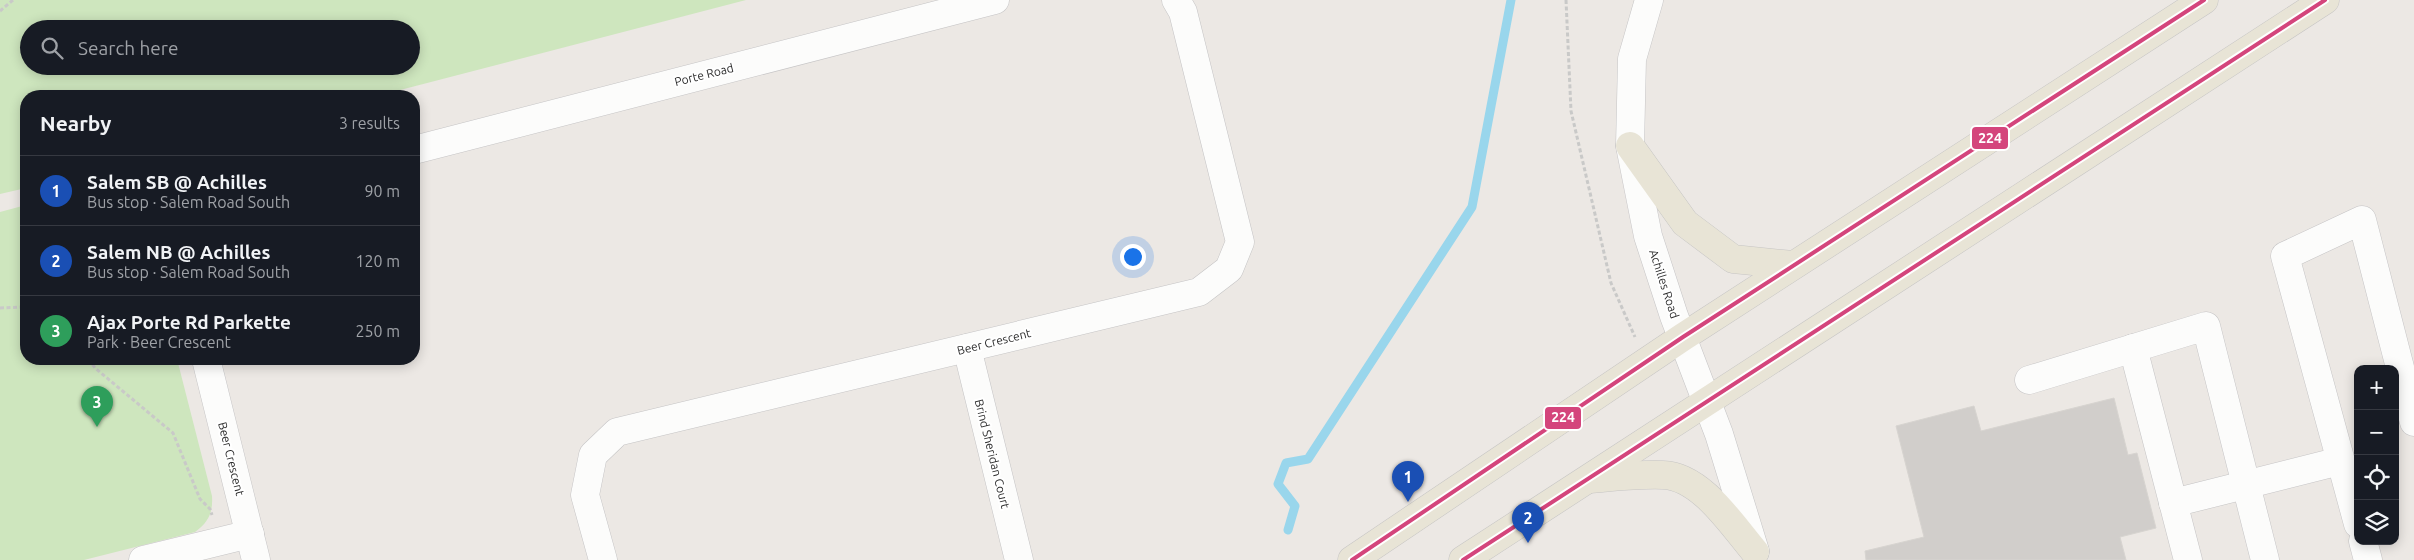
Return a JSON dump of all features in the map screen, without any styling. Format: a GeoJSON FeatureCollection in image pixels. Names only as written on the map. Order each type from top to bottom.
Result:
{"type":"FeatureCollection","features":[{"type":"Feature","properties":{"kind":"main road"},"geometry":{"type":"LineString","coordinates":[[1352,560],[1682,337],[2204,0]]}},
{"type":"Feature","properties":{"kind":"main road"},"geometry":{"type":"LineString","coordinates":[[1463,560],[1706,400],[2325,0]]}},
{"type":"Feature","properties":{"kind":"main road"},"geometry":{"type":"LineString","coordinates":[[1630,146],[1685,222],[1734,259],[1793,265]]}},
{"type":"Feature","properties":{"kind":"main road"},"geometry":{"type":"LineString","coordinates":[[1590,478],[1664,475],[1683,480],[1711,498],[1756,556]]}},
{"type":"Feature","properties":{"kind":"street","name":"Porte Road"},"geometry":{"type":"LineString","coordinates":[[420,148],[995,0]]}},
{"type":"Feature","properties":{"kind":"street","name":"Beer Crescent"},"geometry":{"type":"LineString","coordinates":[[603,560],[585,495],[593,455],[617,432],[1199,292],[1229,269],[1240,242],[1183,12],[1176,0]]}},
{"type":"Feature","properties":{"kind":"street","name":"Achilles Road"},"geometry":{"type":"LineString","coordinates":[[1649,0],[1632,59],[1630,146],[1648,236],[1682,337],[1706,400],[1756,556]]}},
{"type":"Feature","properties":{"kind":"street"},"geometry":{"type":"LineString","coordinates":[[2354,510],[2285,256],[2362,220],[2414,422]]}},
{"type":"Feature","properties":{"kind":"street"},"geometry":{"type":"LineString","coordinates":[[2029,380],[2206,326],[2265,560]]}},
{"type":"Feature","properties":{"kind":"street","name":"Brind Sheridan Court"},"geometry":{"type":"LineString","coordinates":[[967,348],[1018,560]]}},
{"type":"Feature","properties":{"kind":"street"},"geometry":{"type":"LineString","coordinates":[[2133,348],[2188,560]]}},
{"type":"Feature","properties":{"kind":"street","name":"Beer Crescent"},"geometry":{"type":"LineString","coordinates":[[208,365],[256,560]]}},
{"type":"Feature","properties":{"kind":"street"},"geometry":{"type":"LineString","coordinates":[[2173,503],[2340,460]]}},
{"type":"Feature","properties":{"kind":"street"},"geometry":{"type":"LineString","coordinates":[[143,560],[250,534]]}},
{"type":"Feature","properties":{"kind":"street"},"geometry":{"type":"LineString","coordinates":[[2364,545],[2368,560]]}},
{"type":"Feature","properties":{"kind":"path"},"geometry":{"type":"LineString","coordinates":[[0,11],[13,0]]}},
{"type":"Feature","properties":{"kind":"path"},"geometry":{"type":"LineString","coordinates":[[1566,0],[1571,111],[1611,284],[1636,339]]}},
{"type":"Feature","properties":{"kind":"path"},"geometry":{"type":"LineString","coordinates":[[0,308],[20,307]]}},
{"type":"Feature","properties":{"kind":"path"},"geometry":{"type":"LineString","coordinates":[[92,365],[173,433],[200,499],[210,509],[218,542]]}},
{"type":"Feature","properties":{"kind":"green space"},"geometry":{"type":"Polygon","coordinates":[[[0,0],[746,0],[400,90],[20,90],[20,189],[0,194],[0,0]]]}},
{"type":"Feature","properties":{"kind":"green space"},"geometry":{"type":"Polygon","coordinates":[[[20,207],[20,365],[179,365],[212,496],[212,507],[209,516],[204,524],[195,532],[84,560],[0,560],[0,212],[20,207]]]}},
{"type":"Feature","properties":{"kind":"building"},"geometry":{"type":"Polygon","coordinates":[[[2114,398],[2128,455],[2137,453],[2156,528],[2120,537],[2126,560],[1866,560],[1865,551],[1924,537],[1896,426],[1974,406],[1981,431],[2114,398]]]}},
{"type":"Feature","properties":{"kind":"waterway"},"geometry":{"type":"LineString","coordinates":[[1288,530],[1295,506],[1278,484],[1286,463],[1308,459],[1472,207],[1511,0]]}},
{"type":"Feature","properties":{"kind":"transit line","name":"224"},"geometry":{"type":"LineString","coordinates":[[1352,560],[1683,337],[2204,0]]}},
{"type":"Feature","properties":{"kind":"transit line","name":"224"},"geometry":{"type":"LineString","coordinates":[[1463,560],[2325,0]]}},
{"type":"Feature","properties":{"kind":"place","name":"Ajax Porte Rd Parkette"},"geometry":{"type":"Point","coordinates":[97,427]}},
{"type":"Feature","properties":{"kind":"place","name":"Salem SB @ Achilles"},"geometry":{"type":"Point","coordinates":[1408,502]}},
{"type":"Feature","properties":{"kind":"place","name":"Salem NB @ Achilles"},"geometry":{"type":"Point","coordinates":[1528,543]}}]}
